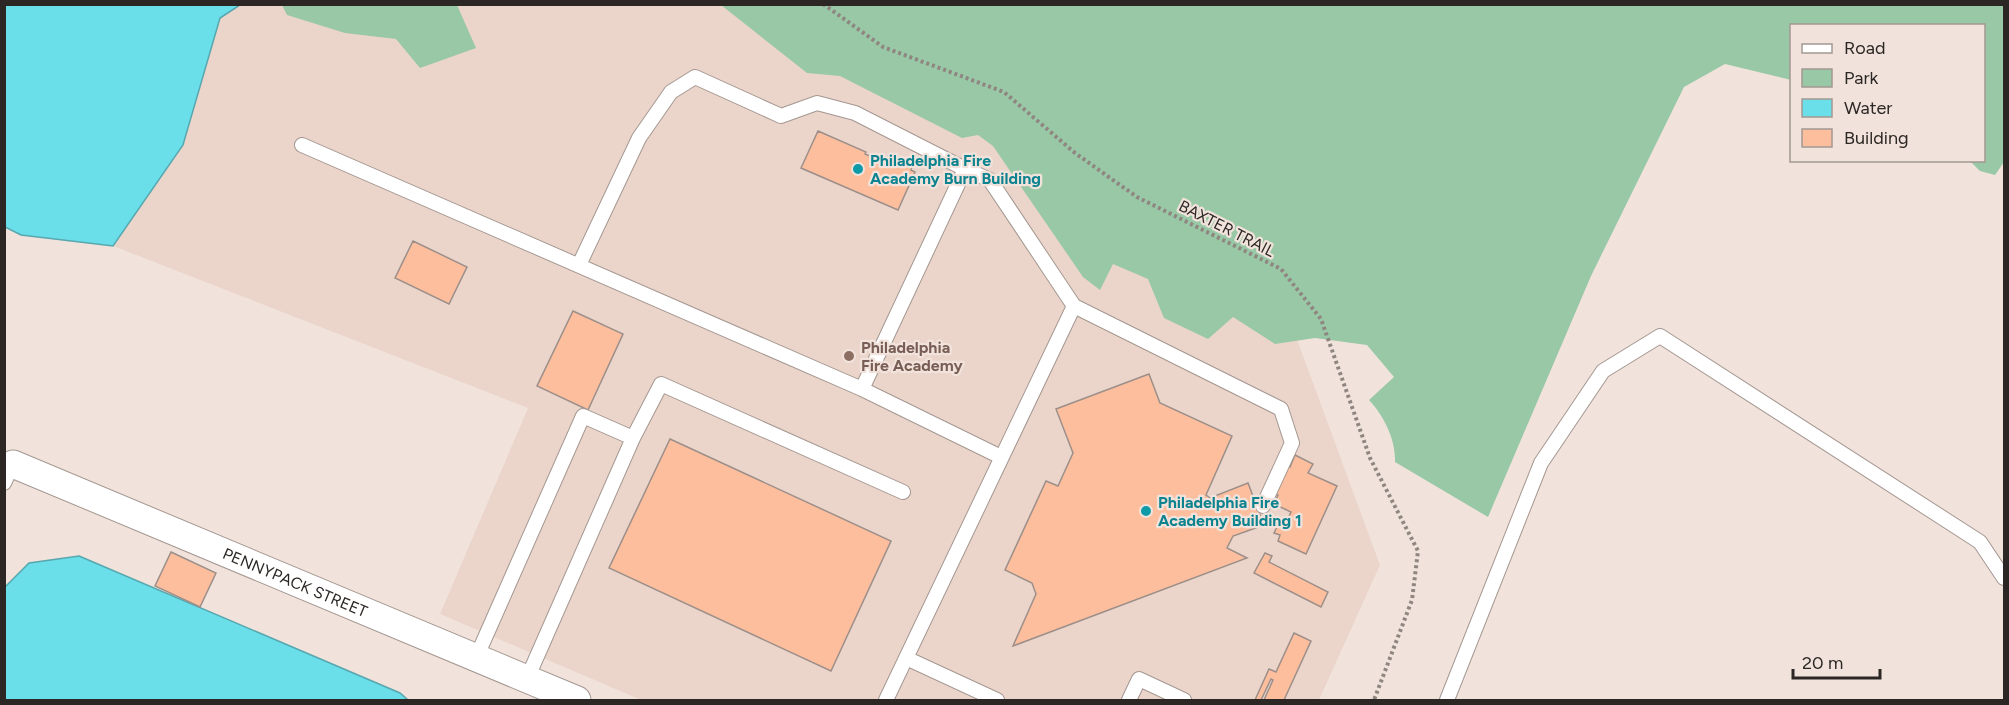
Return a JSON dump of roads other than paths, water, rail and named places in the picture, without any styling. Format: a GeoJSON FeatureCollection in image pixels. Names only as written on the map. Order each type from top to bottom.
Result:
{"type":"FeatureCollection","features":[{"type":"Feature","properties":{"kind":"street","name":"PENNYPACK STREET"},"geometry":{"type":"LineString","coordinates":[[9,474],[577,700]]}},
{"type":"Feature","properties":{"kind":"lane"},"geometry":{"type":"LineString","coordinates":[[579,265],[639,138],[670,92],[695,77],[781,116],[818,104],[855,112],[990,180],[1074,306],[1281,409],[1292,443],[1263,506]]}},
{"type":"Feature","properties":{"kind":"lane"},"geometry":{"type":"LineString","coordinates":[[302,145],[862,389],[1001,457]]}},
{"type":"Feature","properties":{"kind":"lane"},"geometry":{"type":"LineString","coordinates":[[862,389],[965,169]]}},
{"type":"Feature","properties":{"kind":"lane"},"geometry":{"type":"LineString","coordinates":[[885,700],[1074,306]]}},
{"type":"Feature","properties":{"kind":"lane"},"geometry":{"type":"LineString","coordinates":[[1448,700],[1541,463],[1603,371],[1660,336],[1980,542],[2004,578]]}},
{"type":"Feature","properties":{"kind":"lane"},"geometry":{"type":"LineString","coordinates":[[527,679],[633,438],[661,384],[903,492]]}},
{"type":"Feature","properties":{"kind":"lane"},"geometry":{"type":"LineString","coordinates":[[476,658],[583,416],[633,438]]}},
{"type":"Feature","properties":{"kind":"lane"},"geometry":{"type":"LineString","coordinates":[[906,658],[997,700]]}},
{"type":"Feature","properties":{"kind":"lane"},"geometry":{"type":"LineString","coordinates":[[1129,700],[1139,680],[1184,700]]}},
{"type":"Feature","properties":{"kind":"water"},"geometry":{"type":"Polygon","coordinates":[[[4,5],[240,5],[220,18],[183,145],[113,246],[21,235],[5,227],[4,5]]]}},
{"type":"Feature","properties":{"kind":"water"},"geometry":{"type":"Polygon","coordinates":[[[79,556],[400,693],[408,700],[5,700],[5,587],[29,563],[79,556]]]}},
{"type":"Feature","properties":{"kind":"place","name":"Philadelphia Fire Academy Burn Building"},"geometry":{"type":"Point","coordinates":[858,169]}},
{"type":"Feature","properties":{"kind":"place","name":"Philadelphia Fire Academy"},"geometry":{"type":"Point","coordinates":[849,356]}},
{"type":"Feature","properties":{"kind":"place","name":"Philadelphia Fire Academy Building 1"},"geometry":{"type":"Point","coordinates":[1146,511]}}]}
